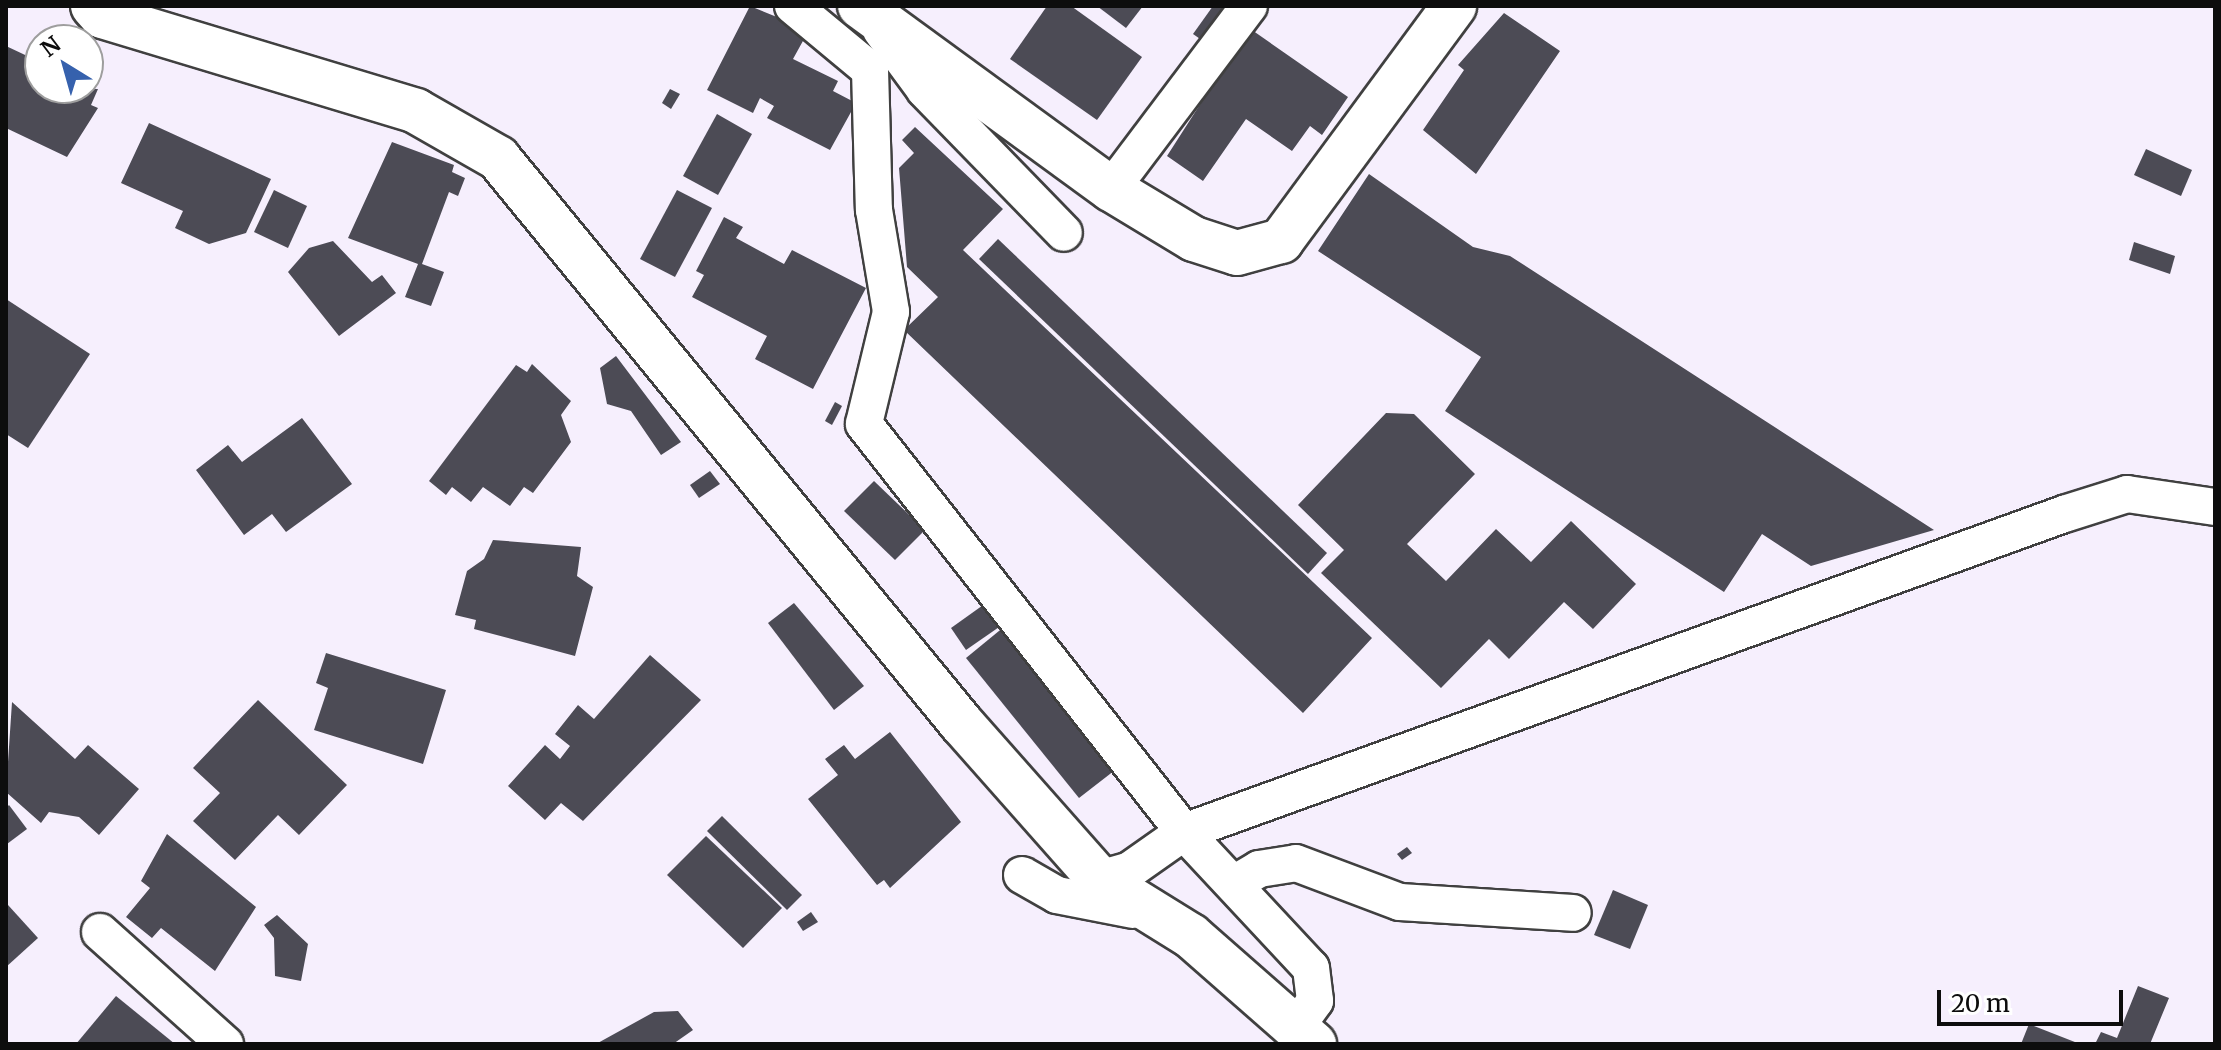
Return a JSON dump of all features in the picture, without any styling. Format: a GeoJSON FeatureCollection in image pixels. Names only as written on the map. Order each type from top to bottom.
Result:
{"type":"FeatureCollection","features":[{"type":"Feature","properties":{"kind":"street"},"geometry":{"type":"LineString","coordinates":[[93,6],[102,16],[416,111],[498,158],[962,724],[1099,879],[1150,914],[1191,936],[1306,1034]]}},
{"type":"Feature","properties":{"kind":"street"},"geometry":{"type":"LineString","coordinates":[[864,9],[1111,189],[1194,239],[1237,253],[1281,241],[1454,6]]}},
{"type":"Feature","properties":{"kind":"lane"},"geometry":{"type":"LineString","coordinates":[[793,6],[870,70],[874,210],[891,312],[864,424],[1184,832],[1311,968],[1315,1001],[1306,1034]]}},
{"type":"Feature","properties":{"kind":"lane"},"geometry":{"type":"LineString","coordinates":[[1111,189],[1249,6]]}},
{"type":"Feature","properties":{"kind":"lane"},"geometry":{"type":"LineString","coordinates":[[864,9],[925,90],[1064,233]]}},
{"type":"Feature","properties":{"kind":"lane"},"geometry":{"type":"LineString","coordinates":[[1099,879],[1130,870],[1184,832],[2127,494],[2215,507]]}},
{"type":"Feature","properties":{"kind":"lane"},"geometry":{"type":"LineString","coordinates":[[1234,884],[1259,869],[1296,863],[1400,902],[1573,913]]}},
{"type":"Feature","properties":{"kind":"lane"},"geometry":{"type":"LineString","coordinates":[[1022,875],[1057,895],[1150,914]]}},
{"type":"Feature","properties":{"kind":"lane"},"geometry":{"type":"LineString","coordinates":[[100,932],[225,1044]]}},
{"type":"Feature","properties":{"kind":"building"},"geometry":{"type":"Polygon","coordinates":[[[750,6],[809,30],[793,59],[838,81],[833,91],[856,103],[830,150],[767,118],[774,106],[760,98],[753,113],[707,90],[750,6]]]}},
{"type":"Feature","properties":{"kind":"building"},"geometry":{"type":"Polygon","coordinates":[[[1047,6],[1071,6],[1142,57],[1097,120],[1010,59],[1047,6]]]}},
{"type":"Feature","properties":{"kind":"building"},"geometry":{"type":"Polygon","coordinates":[[[1097,6],[1143,6],[1126,28],[1097,6]]]}},
{"type":"Feature","properties":{"kind":"building"},"geometry":{"type":"Polygon","coordinates":[[[1213,6],[1226,9],[1203,41],[1193,34],[1213,6]]]}},
{"type":"Feature","properties":{"kind":"building"},"geometry":{"type":"Polygon","coordinates":[[[1504,13],[1560,51],[1476,174],[1423,130],[1464,70],[1458,65],[1504,13]]]}},
{"type":"Feature","properties":{"kind":"building"},"geometry":{"type":"Polygon","coordinates":[[[1249,28],[1348,97],[1322,135],[1310,126],[1292,151],[1246,119],[1203,181],[1167,156],[1249,28]]]}},
{"type":"Feature","properties":{"kind":"building"},"geometry":{"type":"Polygon","coordinates":[[[6,46],[24,54],[24,104],[91,104],[98,108],[67,157],[6,128],[6,46]]]}},
{"type":"Feature","properties":{"kind":"building"},"geometry":{"type":"Polygon","coordinates":[[[670,89],[680,94],[671,109],[662,103],[670,89]]]}},
{"type":"Feature","properties":{"kind":"building"},"geometry":{"type":"Polygon","coordinates":[[[717,114],[752,134],[718,195],[683,176],[717,114]]]}},
{"type":"Feature","properties":{"kind":"building"},"geometry":{"type":"Polygon","coordinates":[[[149,123],[271,179],[246,233],[209,244],[175,228],[183,211],[121,183],[149,123]]]}},
{"type":"Feature","properties":{"kind":"building"},"geometry":{"type":"Polygon","coordinates":[[[915,127],[1003,209],[963,250],[1372,638],[1303,713],[904,330],[938,297],[907,267],[899,168],[914,153],[902,140],[915,127]]]}},
{"type":"Feature","properties":{"kind":"building"},"geometry":{"type":"Polygon","coordinates":[[[392,142],[454,165],[452,172],[465,178],[458,196],[449,192],[422,264],[444,272],[431,306],[405,297],[418,264],[348,238],[392,142]]]}},
{"type":"Feature","properties":{"kind":"building"},"geometry":{"type":"Polygon","coordinates":[[[2146,149],[2192,170],[2181,196],[2134,175],[2146,149]]]}},
{"type":"Feature","properties":{"kind":"building"},"geometry":{"type":"Polygon","coordinates":[[[1369,174],[1473,247],[1510,256],[1934,530],[1811,566],[1762,534],[1724,592],[1445,411],[1481,357],[1318,251],[1369,174]]]}},
{"type":"Feature","properties":{"kind":"building"},"geometry":{"type":"Polygon","coordinates":[[[274,190],[307,206],[288,248],[254,232],[274,190]]]}},
{"type":"Feature","properties":{"kind":"building"},"geometry":{"type":"Polygon","coordinates":[[[677,190],[712,208],[675,277],[640,259],[677,190]]]}},
{"type":"Feature","properties":{"kind":"building"},"geometry":{"type":"Polygon","coordinates":[[[724,217],[743,227],[736,238],[784,264],[792,250],[866,288],[813,389],[755,359],[767,336],[692,297],[704,275],[696,271],[724,217]]]}},
{"type":"Feature","properties":{"kind":"building"},"geometry":{"type":"Polygon","coordinates":[[[998,239],[1327,553],[1308,574],[979,259],[998,239]]]}},
{"type":"Feature","properties":{"kind":"building"},"geometry":{"type":"Polygon","coordinates":[[[333,241],[372,282],[382,275],[396,293],[339,336],[288,272],[309,248],[333,241]]]}},
{"type":"Feature","properties":{"kind":"building"},"geometry":{"type":"Polygon","coordinates":[[[2134,242],[2175,256],[2170,274],[2129,260],[2134,242]]]}},
{"type":"Feature","properties":{"kind":"building"},"geometry":{"type":"Polygon","coordinates":[[[6,299],[90,354],[28,448],[6,434],[6,299]]]}},
{"type":"Feature","properties":{"kind":"building"},"geometry":{"type":"Polygon","coordinates":[[[616,356],[681,442],[661,455],[631,411],[607,404],[600,368],[616,356]]]}},
{"type":"Feature","properties":{"kind":"building"},"geometry":{"type":"Polygon","coordinates":[[[532,364],[571,401],[561,415],[571,442],[533,493],[524,487],[510,506],[483,487],[471,502],[452,487],[446,495],[429,481],[516,365],[527,372],[532,364]]]}},
{"type":"Feature","properties":{"kind":"building"},"geometry":{"type":"Polygon","coordinates":[[[835,402],[842,406],[832,425],[825,421],[835,402]]]}},
{"type":"Feature","properties":{"kind":"building"},"geometry":{"type":"Polygon","coordinates":[[[1386,413],[1414,414],[1475,474],[1407,544],[1446,581],[1496,529],[1531,562],[1571,521],[1636,584],[1593,629],[1564,602],[1509,659],[1489,639],[1441,688],[1321,573],[1344,550],[1298,505],[1386,413]]]}},
{"type":"Feature","properties":{"kind":"building"},"geometry":{"type":"Polygon","coordinates":[[[302,418],[352,484],[286,532],[272,514],[244,535],[196,470],[228,445],[242,462],[302,418]]]}},
{"type":"Feature","properties":{"kind":"building"},"geometry":{"type":"Polygon","coordinates":[[[710,471],[720,484],[699,498],[690,485],[710,471]]]}},
{"type":"Feature","properties":{"kind":"building"},"geometry":{"type":"Polygon","coordinates":[[[874,481],[925,530],[895,560],[844,511],[874,481]]]}},
{"type":"Feature","properties":{"kind":"building"},"geometry":{"type":"Polygon","coordinates":[[[493,540],[581,547],[577,576],[593,587],[575,656],[474,629],[476,620],[455,615],[467,571],[484,559],[493,540]]]}},
{"type":"Feature","properties":{"kind":"building"},"geometry":{"type":"Polygon","coordinates":[[[794,603],[864,686],[834,710],[768,623],[794,603]]]}},
{"type":"Feature","properties":{"kind":"building"},"geometry":{"type":"Polygon","coordinates":[[[986,603],[1002,625],[966,650],[951,628],[986,603]]]}},
{"type":"Feature","properties":{"kind":"building"},"geometry":{"type":"Polygon","coordinates":[[[1005,626],[1119,767],[1079,798],[966,658],[1005,626]]]}},
{"type":"Feature","properties":{"kind":"building"},"geometry":{"type":"Polygon","coordinates":[[[326,653],[446,690],[423,764],[314,730],[328,688],[316,683],[326,653]]]}},
{"type":"Feature","properties":{"kind":"building"},"geometry":{"type":"Polygon","coordinates":[[[650,655],[701,700],[583,821],[561,803],[545,820],[508,786],[545,745],[560,759],[570,746],[555,734],[578,705],[594,719],[650,655]]]}},
{"type":"Feature","properties":{"kind":"building"},"geometry":{"type":"Polygon","coordinates":[[[258,700],[347,785],[299,835],[278,815],[235,860],[193,821],[220,793],[193,768],[258,700]]]}},
{"type":"Feature","properties":{"kind":"building"},"geometry":{"type":"Polygon","coordinates":[[[12,702],[75,759],[88,745],[139,789],[99,835],[79,817],[49,812],[41,823],[6,792],[12,702]]]}},
{"type":"Feature","properties":{"kind":"building"},"geometry":{"type":"Polygon","coordinates":[[[890,732],[961,822],[890,888],[884,880],[877,885],[808,799],[838,775],[825,759],[844,745],[855,759],[890,732]]]}},
{"type":"Feature","properties":{"kind":"building"},"geometry":{"type":"Polygon","coordinates":[[[9,805],[27,829],[7,844],[6,808],[9,805]]]}},
{"type":"Feature","properties":{"kind":"building"},"geometry":{"type":"Polygon","coordinates":[[[722,816],[802,895],[787,910],[707,831],[722,816]]]}},
{"type":"Feature","properties":{"kind":"building"},"geometry":{"type":"Polygon","coordinates":[[[167,834],[256,907],[215,971],[161,928],[152,938],[126,917],[150,888],[141,881],[167,834]]]}},
{"type":"Feature","properties":{"kind":"building"},"geometry":{"type":"Polygon","coordinates":[[[706,836],[782,908],[743,948],[667,875],[706,836]]]}},
{"type":"Feature","properties":{"kind":"building"},"geometry":{"type":"Polygon","coordinates":[[[1407,847],[1412,853],[1402,860],[1397,854],[1407,847]]]}},
{"type":"Feature","properties":{"kind":"building"},"geometry":{"type":"Polygon","coordinates":[[[1613,890],[1648,905],[1630,949],[1594,935],[1613,890]]]}},
{"type":"Feature","properties":{"kind":"building"},"geometry":{"type":"Polygon","coordinates":[[[8,905],[38,938],[6,967],[6,907],[8,905]]]}},
{"type":"Feature","properties":{"kind":"building"},"geometry":{"type":"Polygon","coordinates":[[[811,912],[818,922],[803,931],[797,922],[811,912]]]}},
{"type":"Feature","properties":{"kind":"building"},"geometry":{"type":"Polygon","coordinates":[[[277,915],[308,944],[301,981],[275,976],[274,938],[264,925],[277,915]]]}},
{"type":"Feature","properties":{"kind":"building"},"geometry":{"type":"Polygon","coordinates":[[[2138,986],[2169,998],[2150,1044],[2095,1044],[2101,1032],[2117,1038],[2138,986]]]}},
{"type":"Feature","properties":{"kind":"building"},"geometry":{"type":"Polygon","coordinates":[[[116,996],[175,1044],[76,1044],[116,996]]]}},
{"type":"Feature","properties":{"kind":"building"},"geometry":{"type":"Polygon","coordinates":[[[678,1011],[693,1030],[673,1044],[596,1044],[654,1012],[678,1011]]]}},
{"type":"Feature","properties":{"kind":"building"},"geometry":{"type":"Polygon","coordinates":[[[2029,1024],[2080,1044],[2021,1044],[2029,1024]]]}}]}
